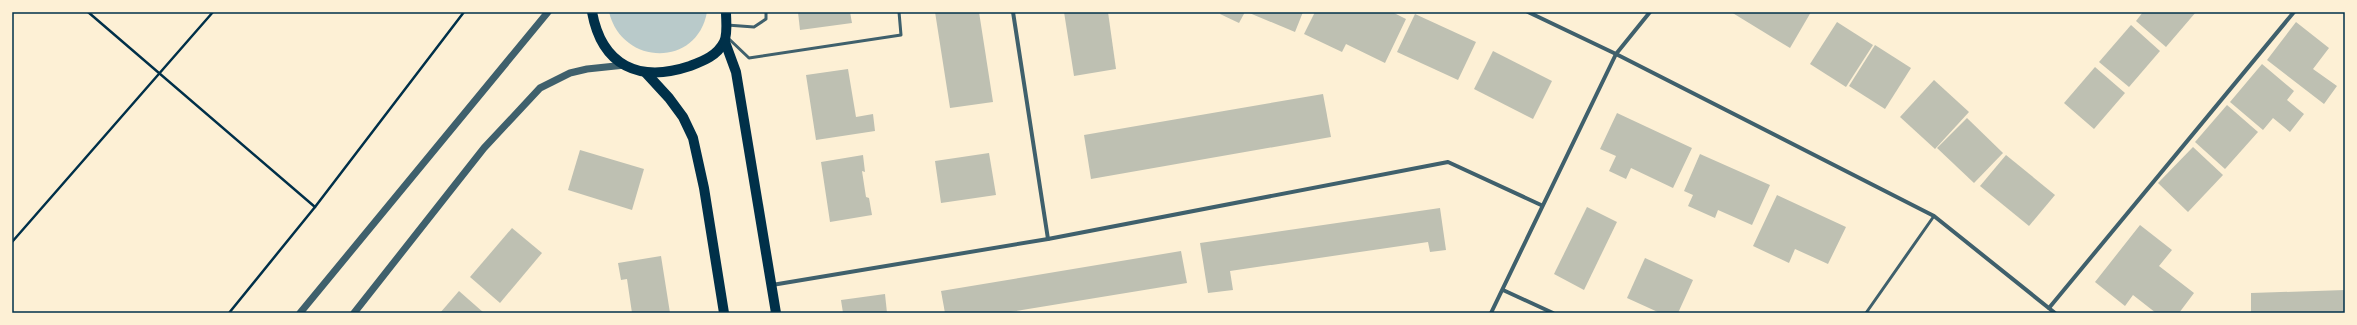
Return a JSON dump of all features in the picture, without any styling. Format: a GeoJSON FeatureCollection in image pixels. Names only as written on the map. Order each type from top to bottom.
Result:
{"type":"FeatureCollection","features":[{"type":"Feature","properties":{"kind":"main road"},"geometry":{"type":"LineString","coordinates":[[592,12],[601,42],[611,54],[625,65],[646,73],[669,72],[703,62],[716,53],[725,34]]}},
{"type":"Feature","properties":{"kind":"main road"},"geometry":{"type":"LineString","coordinates":[[726,12],[725,34],[736,72],[776,313]]}},
{"type":"Feature","properties":{"kind":"main road"},"geometry":{"type":"LineString","coordinates":[[646,73],[669,98],[683,117],[693,138],[704,188],[724,313]]}},
{"type":"Feature","properties":{"kind":"street"},"geometry":{"type":"LineString","coordinates":[[300,313],[548,12]]}},
{"type":"Feature","properties":{"kind":"street"},"geometry":{"type":"LineString","coordinates":[[1013,12],[1048,239]]}},
{"type":"Feature","properties":{"kind":"street"},"geometry":{"type":"LineString","coordinates":[[1528,12],[1616,54],[1934,216],[2055,313]]}},
{"type":"Feature","properties":{"kind":"street"},"geometry":{"type":"LineString","coordinates":[[1491,313],[1541,206],[1616,54],[1650,12]]}},
{"type":"Feature","properties":{"kind":"street"},"geometry":{"type":"LineString","coordinates":[[2049,308],[2294,12]]}},
{"type":"Feature","properties":{"kind":"street"},"geometry":{"type":"LineString","coordinates":[[354,313],[484,148],[540,88],[570,73],[587,69],[625,65]]}},
{"type":"Feature","properties":{"kind":"street"},"geometry":{"type":"LineString","coordinates":[[771,285],[1048,239],[1448,162],[1541,206]]}},
{"type":"Feature","properties":{"kind":"street"},"geometry":{"type":"LineString","coordinates":[[1503,290],[1554,313]]}},
{"type":"Feature","properties":{"kind":"lane"},"geometry":{"type":"LineString","coordinates":[[725,34],[754,27],[766,19],[766,12]]}},
{"type":"Feature","properties":{"kind":"lane"},"geometry":{"type":"LineString","coordinates":[[725,34],[749,58],[901,35],[899,12]]}},
{"type":"Feature","properties":{"kind":"lane"},"geometry":{"type":"LineString","coordinates":[[1866,313],[1934,216]]}},
{"type":"Feature","properties":{"kind":"path"},"geometry":{"type":"LineString","coordinates":[[88,12],[315,207]]}},
{"type":"Feature","properties":{"kind":"path"},"geometry":{"type":"LineString","coordinates":[[12,242],[213,12]]}},
{"type":"Feature","properties":{"kind":"path"},"geometry":{"type":"LineString","coordinates":[[229,313],[315,207],[464,12]]}},
{"type":"Feature","properties":{"kind":"shaded area"},"geometry":{"type":"Polygon","coordinates":[[[609,12],[707,12],[700,30],[689,43],[675,51],[659,53],[643,50],[628,43],[617,30],[609,12]]]}},
{"type":"Feature","properties":{"kind":"building"},"geometry":{"type":"Polygon","coordinates":[[[798,12],[850,12],[852,23],[800,30],[798,12]]]}},
{"type":"Feature","properties":{"kind":"building"},"geometry":{"type":"Polygon","coordinates":[[[935,12],[979,12],[993,102],[950,108],[935,12]]]}},
{"type":"Feature","properties":{"kind":"building"},"geometry":{"type":"Polygon","coordinates":[[[1064,12],[1108,12],[1116,69],[1074,76],[1064,12]]]}},
{"type":"Feature","properties":{"kind":"building"},"geometry":{"type":"Polygon","coordinates":[[[1221,12],[1245,12],[1239,23],[1220,14],[1221,12]]]}},
{"type":"Feature","properties":{"kind":"building"},"geometry":{"type":"Polygon","coordinates":[[[1247,12],[1303,12],[1295,32],[1247,12]]]}},
{"type":"Feature","properties":{"kind":"building"},"geometry":{"type":"Polygon","coordinates":[[[1315,12],[1392,12],[1406,19],[1385,63],[1346,44],[1342,52],[1304,34],[1315,12]]]}},
{"type":"Feature","properties":{"kind":"building"},"geometry":{"type":"Polygon","coordinates":[[[1731,12],[1811,12],[1790,48],[1731,12]]]}},
{"type":"Feature","properties":{"kind":"building"},"geometry":{"type":"Polygon","coordinates":[[[2143,12],[2196,12],[2166,47],[2136,21],[2143,12]]]}},
{"type":"Feature","properties":{"kind":"building"},"geometry":{"type":"Polygon","coordinates":[[[1415,14],[1476,42],[1458,80],[1397,52],[1415,14]]]}},
{"type":"Feature","properties":{"kind":"building"},"geometry":{"type":"Polygon","coordinates":[[[1837,22],[1873,45],[1846,87],[1810,64],[1837,22]]]}},
{"type":"Feature","properties":{"kind":"building"},"geometry":{"type":"Polygon","coordinates":[[[2296,22],[2329,48],[2313,69],[2337,86],[2324,104],[2267,60],[2296,22]]]}},
{"type":"Feature","properties":{"kind":"building"},"geometry":{"type":"Polygon","coordinates":[[[2131,25],[2160,51],[2129,87],[2099,62],[2131,25]]]}},
{"type":"Feature","properties":{"kind":"building"},"geometry":{"type":"Polygon","coordinates":[[[1875,45],[1911,68],[1885,109],[1849,86],[1875,45]]]}},
{"type":"Feature","properties":{"kind":"building"},"geometry":{"type":"Polygon","coordinates":[[[1493,51],[1552,81],[1533,119],[1474,89],[1493,51]]]}},
{"type":"Feature","properties":{"kind":"building"},"geometry":{"type":"Polygon","coordinates":[[[2262,64],[2294,91],[2287,100],[2304,114],[2290,132],[2273,118],[2263,130],[2230,102],[2262,64]]]}},
{"type":"Feature","properties":{"kind":"building"},"geometry":{"type":"Polygon","coordinates":[[[2095,67],[2125,93],[2094,129],[2064,103],[2095,67]]]}},
{"type":"Feature","properties":{"kind":"building"},"geometry":{"type":"Polygon","coordinates":[[[848,69],[856,117],[873,114],[875,131],[816,140],[806,75],[848,69]]]}},
{"type":"Feature","properties":{"kind":"building"},"geometry":{"type":"Polygon","coordinates":[[[1934,80],[1969,112],[1935,149],[1900,117],[1934,80]]]}},
{"type":"Feature","properties":{"kind":"building"},"geometry":{"type":"Polygon","coordinates":[[[1323,94],[1331,137],[1091,179],[1084,135],[1323,94]]]}},
{"type":"Feature","properties":{"kind":"building"},"geometry":{"type":"Polygon","coordinates":[[[2227,105],[2258,132],[2225,169],[2195,142],[2227,105]]]}},
{"type":"Feature","properties":{"kind":"building"},"geometry":{"type":"Polygon","coordinates":[[[1617,113],[1692,148],[1673,188],[1631,168],[1626,179],[1609,171],[1616,156],[1600,149],[1617,113]]]}},
{"type":"Feature","properties":{"kind":"building"},"geometry":{"type":"Polygon","coordinates":[[[1967,118],[2003,153],[1974,183],[1937,148],[1967,118]]]}},
{"type":"Feature","properties":{"kind":"building"},"geometry":{"type":"Polygon","coordinates":[[[2193,147],[2223,175],[2188,212],[2158,183],[2193,147]]]}},
{"type":"Feature","properties":{"kind":"building"},"geometry":{"type":"Polygon","coordinates":[[[580,150],[644,169],[632,210],[568,190],[580,150]]]}},
{"type":"Feature","properties":{"kind":"building"},"geometry":{"type":"Polygon","coordinates":[[[989,153],[996,195],[941,203],[935,161],[989,153]]]}},
{"type":"Feature","properties":{"kind":"building"},"geometry":{"type":"Polygon","coordinates":[[[1700,154],[1770,185],[1752,225],[1718,210],[1715,218],[1688,206],[1693,195],[1684,191],[1700,154]]]}},
{"type":"Feature","properties":{"kind":"building"},"geometry":{"type":"Polygon","coordinates":[[[863,155],[865,172],[862,171],[866,197],[869,198],[872,215],[830,222],[821,162],[863,155]]]}},
{"type":"Feature","properties":{"kind":"building"},"geometry":{"type":"Polygon","coordinates":[[[2006,155],[2055,195],[2029,226],[1980,186],[2006,155]]]}},
{"type":"Feature","properties":{"kind":"building"},"geometry":{"type":"Polygon","coordinates":[[[1777,195],[1846,227],[1828,264],[1795,249],[1789,263],[1753,246],[1777,195]]]}},
{"type":"Feature","properties":{"kind":"building"},"geometry":{"type":"Polygon","coordinates":[[[1587,207],[1617,222],[1584,290],[1554,274],[1587,207]]]}},
{"type":"Feature","properties":{"kind":"building"},"geometry":{"type":"Polygon","coordinates":[[[1440,208],[1446,250],[1430,252],[1428,242],[1230,271],[1233,290],[1208,293],[1200,243],[1440,208]]]}},
{"type":"Feature","properties":{"kind":"building"},"geometry":{"type":"Polygon","coordinates":[[[2140,225],[2172,250],[2159,266],[2194,293],[2179,313],[2156,313],[2133,295],[2125,306],[2095,282],[2140,225]]]}},
{"type":"Feature","properties":{"kind":"building"},"geometry":{"type":"Polygon","coordinates":[[[512,228],[542,253],[500,303],[470,277],[512,228]]]}},
{"type":"Feature","properties":{"kind":"building"},"geometry":{"type":"Polygon","coordinates":[[[1181,251],[1187,283],[1004,313],[945,313],[941,291],[1181,251]]]}},
{"type":"Feature","properties":{"kind":"building"},"geometry":{"type":"Polygon","coordinates":[[[661,256],[670,313],[632,313],[627,279],[621,280],[618,263],[661,256]]]}},
{"type":"Feature","properties":{"kind":"building"},"geometry":{"type":"Polygon","coordinates":[[[1645,258],[1693,280],[1678,313],[1660,313],[1627,298],[1645,258]]]}},
{"type":"Feature","properties":{"kind":"building"},"geometry":{"type":"Polygon","coordinates":[[[2345,290],[2345,313],[2251,313],[2251,293],[2345,290]]]}},
{"type":"Feature","properties":{"kind":"building"},"geometry":{"type":"Polygon","coordinates":[[[459,291],[484,313],[440,313],[459,291]]]}},
{"type":"Feature","properties":{"kind":"building"},"geometry":{"type":"Polygon","coordinates":[[[885,294],[887,313],[843,313],[841,300],[885,294]]]}}]}
